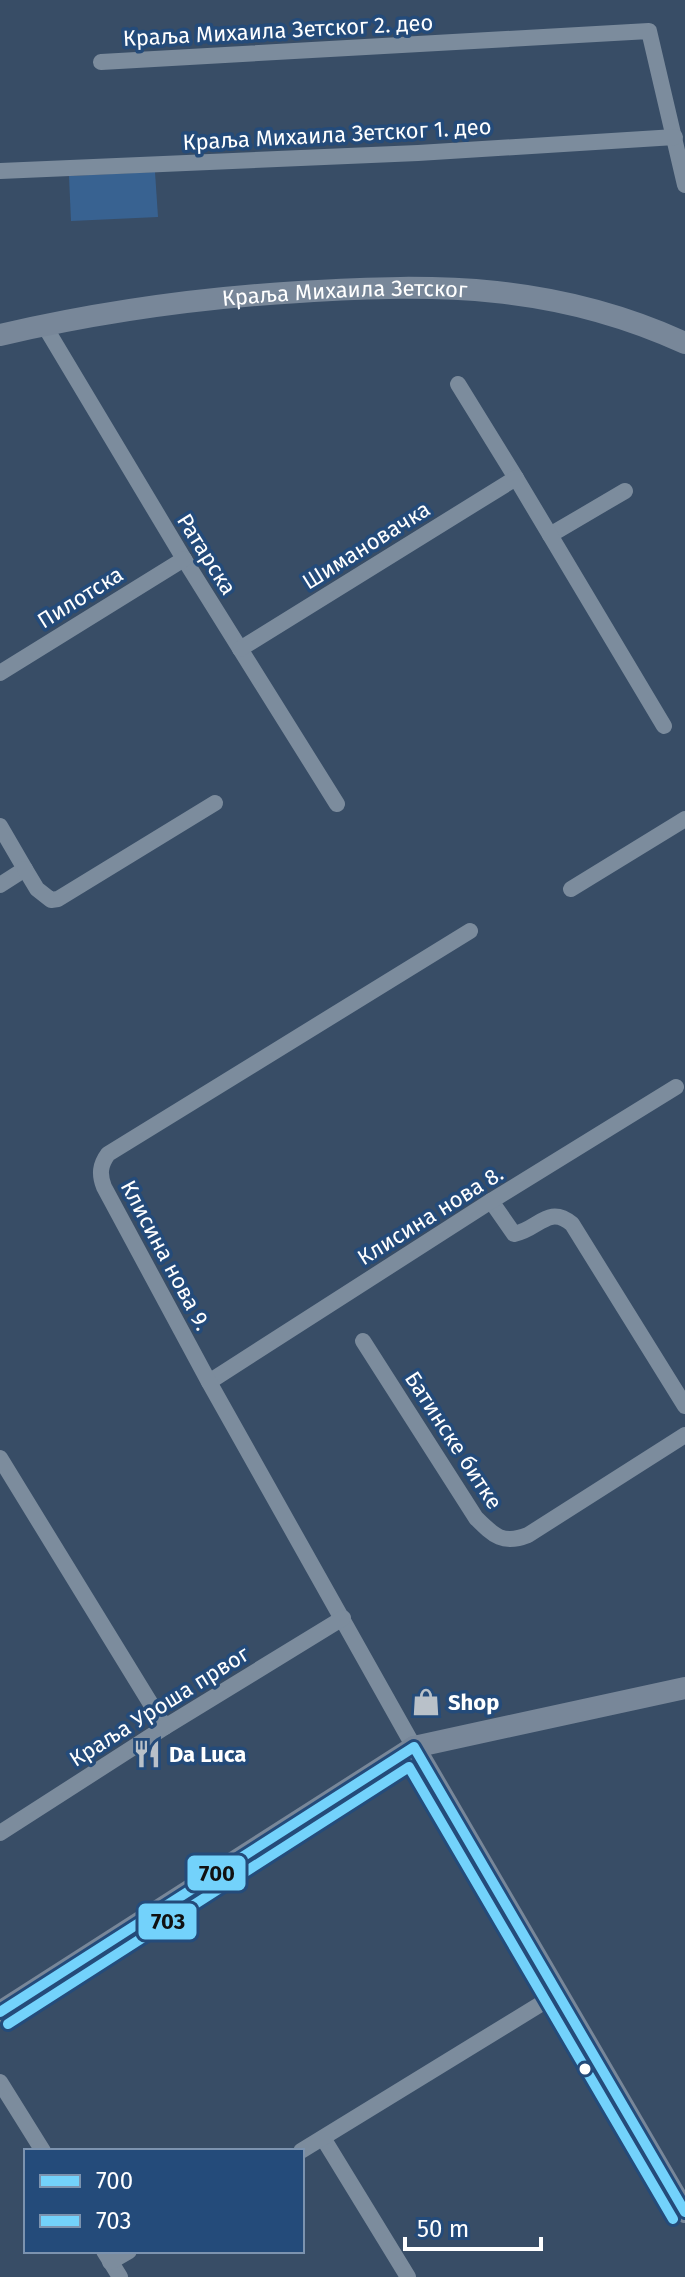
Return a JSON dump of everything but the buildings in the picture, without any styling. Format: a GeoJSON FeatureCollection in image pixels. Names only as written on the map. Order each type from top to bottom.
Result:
{"type":"FeatureCollection","features":[{"type":"Feature","properties":{"kind":"street","name":"Краља Михаила Зетског 2. део"},"geometry":{"type":"LineString","coordinates":[[101,62],[649,31],[675,137]]}},
{"type":"Feature","properties":{"kind":"street","name":"Краља Михаила Зетског 1. део"},"geometry":{"type":"LineString","coordinates":[[0,171],[403,154],[675,137]]}},
{"type":"Feature","properties":{"kind":"street"},"geometry":{"type":"LineString","coordinates":[[675,137],[684,181]]}},
{"type":"Feature","properties":{"kind":"street","name":"Краља Михаила Зетског"},"geometry":{"type":"LineString","coordinates":[[0,335],[146,306],[231,296],[362,288],[443,288],[508,292],[567,302],[639,323],[685,343]]}},
{"type":"Feature","properties":{"kind":"street","name":"Ратарска"},"geometry":{"type":"LineString","coordinates":[[44,325],[184,559],[337,804]]}},
{"type":"Feature","properties":{"kind":"street"},"geometry":{"type":"LineString","coordinates":[[458,384],[664,726]]}},
{"type":"Feature","properties":{"kind":"street","name":"Шимановачка"},"geometry":{"type":"LineString","coordinates":[[240,649],[516,478]]}},
{"type":"Feature","properties":{"kind":"street"},"geometry":{"type":"LineString","coordinates":[[550,535],[625,491]]}},
{"type":"Feature","properties":{"kind":"street","name":"Пилотска"},"geometry":{"type":"LineString","coordinates":[[0,673],[184,559]]}},
{"type":"Feature","properties":{"kind":"street"},"geometry":{"type":"LineString","coordinates":[[0,826],[25,869],[44,896],[51,900],[58,899],[215,803]]}},
{"type":"Feature","properties":{"kind":"street"},"geometry":{"type":"LineString","coordinates":[[571,889],[685,819]]}},
{"type":"Feature","properties":{"kind":"street"},"geometry":{"type":"LineString","coordinates":[[0,885],[25,869]]}},
{"type":"Feature","properties":{"kind":"street","name":"Клисина нова 9."},"geometry":{"type":"LineString","coordinates":[[414,1747],[209,1382],[101,1178],[103,1161],[108,1154],[470,931]]}},
{"type":"Feature","properties":{"kind":"street","name":"Клисина нова 8."},"geometry":{"type":"LineString","coordinates":[[209,1382],[491,1201],[676,1087]]}},
{"type":"Feature","properties":{"kind":"street"},"geometry":{"type":"LineString","coordinates":[[491,1201],[514,1234],[555,1215],[572,1224],[685,1406]]}},
{"type":"Feature","properties":{"kind":"street","name":"Батинске битке"},"geometry":{"type":"LineString","coordinates":[[363,1341],[476,1518],[490,1532],[503,1539],[515,1540],[528,1535],[685,1435]]}},
{"type":"Feature","properties":{"kind":"street"},"geometry":{"type":"LineString","coordinates":[[0,1458],[165,1727]]}},
{"type":"Feature","properties":{"kind":"street","name":"Краља Уроша првог"},"geometry":{"type":"LineString","coordinates":[[0,1833],[343,1618]]}},
{"type":"Feature","properties":{"kind":"street"},"geometry":{"type":"LineString","coordinates":[[0,2012],[414,1747],[685,1688]]}},
{"type":"Feature","properties":{"kind":"street"},"geometry":{"type":"LineString","coordinates":[[414,1747],[685,2212]]}},
{"type":"Feature","properties":{"kind":"street"},"geometry":{"type":"LineString","coordinates":[[304,2149],[557,1994]]}},
{"type":"Feature","properties":{"kind":"street"},"geometry":{"type":"LineString","coordinates":[[0,2082],[42,2149]]}},
{"type":"Feature","properties":{"kind":"street"},"geometry":{"type":"LineString","coordinates":[[323,2138],[408,2277]]}},
{"type":"Feature","properties":{"kind":"street"},"geometry":{"type":"LineString","coordinates":[[107,2256],[120,2277]]}},
{"type":"Feature","properties":{"kind":"shaded area"},"geometry":{"type":"Polygon","coordinates":[[[155,172],[158,217],[71,221],[69,176],[155,172]]]}},
{"type":"Feature","properties":{"kind":"transit line","name":"700"},"geometry":{"type":"LineString","coordinates":[[0,2012],[414,1747],[685,2212]]}},
{"type":"Feature","properties":{"kind":"transit line","name":"703"},"geometry":{"type":"LineString","coordinates":[[8,2024],[409,1767],[673,2219]]}},
{"type":"Feature","properties":{"kind":"place","name":"Shop"},"geometry":{"type":"Point","coordinates":[426,1702]}},
{"type":"Feature","properties":{"kind":"place","name":"Da Luca"},"geometry":{"type":"Point","coordinates":[147,1754]}}]}
